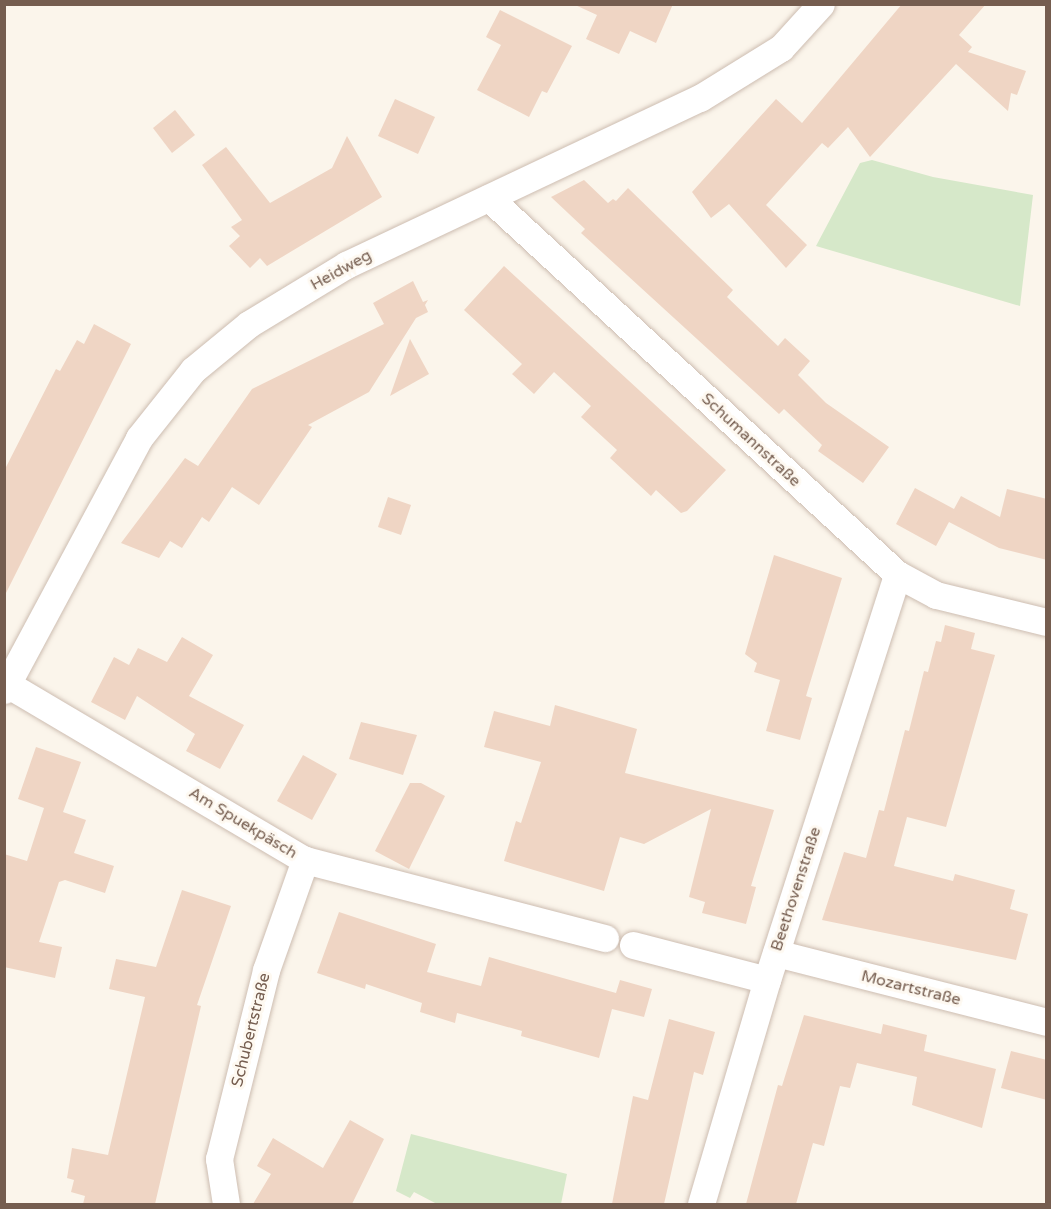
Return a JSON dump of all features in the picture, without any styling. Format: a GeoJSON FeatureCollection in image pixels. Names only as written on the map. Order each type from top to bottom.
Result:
{"type":"FeatureCollection","features":[{"type":"Feature","properties":{"kind":"street","name":"Heidweg"},"geometry":{"type":"LineString","coordinates":[[6,687],[139,438],[193,370],[249,324],[346,265],[700,98],[781,48],[821,4]]}},
{"type":"Feature","properties":{"kind":"street","name":"Schumannstraße"},"geometry":{"type":"LineString","coordinates":[[489,198],[897,574],[936,595],[1047,622]]}},
{"type":"Feature","properties":{"kind":"street","name":"Beethovenstraße"},"geometry":{"type":"LineString","coordinates":[[700,1204],[767,980],[897,574]]}},
{"type":"Feature","properties":{"kind":"street","name":"Am Spuekpäsch"},"geometry":{"type":"LineString","coordinates":[[6,687],[305,860],[605,939]]}},
{"type":"Feature","properties":{"kind":"street","name":"Schubertstraße"},"geometry":{"type":"LineString","coordinates":[[226,1204],[219,1159],[266,970],[305,860]]}},
{"type":"Feature","properties":{"kind":"street"},"geometry":{"type":"LineString","coordinates":[[633,945],[767,980]]}},
{"type":"Feature","properties":{"kind":"street","name":"Mozartstraße"},"geometry":{"type":"LineString","coordinates":[[776,953],[1047,1022]]}},
{"type":"Feature","properties":{"kind":"green space"},"geometry":{"type":"Polygon","coordinates":[[[872,160],[933,177],[1033,195],[1020,306],[816,246],[860,163],[872,160]]]}},
{"type":"Feature","properties":{"kind":"green space"},"geometry":{"type":"Polygon","coordinates":[[[411,1134],[567,1174],[561,1204],[437,1204],[414,1192],[410,1198],[396,1191],[411,1134]]]}},
{"type":"Feature","properties":{"kind":"building"},"geometry":{"type":"Polygon","coordinates":[[[573,4],[673,4],[656,43],[630,31],[619,54],[586,39],[597,15],[573,4]]]}},
{"type":"Feature","properties":{"kind":"building"},"geometry":{"type":"Polygon","coordinates":[[[902,4],[986,4],[959,35],[972,47],[968,52],[1026,71],[1017,95],[1011,93],[1008,111],[956,64],[870,157],[848,127],[828,148],[822,143],[766,205],[807,245],[786,268],[729,204],[711,218],[692,192],[776,99],[802,123],[902,4]]]}},
{"type":"Feature","properties":{"kind":"building"},"geometry":{"type":"Polygon","coordinates":[[[500,10],[572,46],[547,93],[542,91],[529,117],[477,90],[501,45],[486,37],[500,10]]]}},
{"type":"Feature","properties":{"kind":"building"},"geometry":{"type":"Polygon","coordinates":[[[395,99],[435,117],[418,154],[378,136],[395,99]]]}},
{"type":"Feature","properties":{"kind":"building"},"geometry":{"type":"Polygon","coordinates":[[[175,110],[195,135],[172,153],[153,128],[175,110]]]}},
{"type":"Feature","properties":{"kind":"building"},"geometry":{"type":"Polygon","coordinates":[[[347,136],[382,197],[267,266],[260,258],[250,268],[229,246],[240,236],[231,227],[242,220],[202,165],[226,147],[270,203],[332,168],[347,136]]]}},
{"type":"Feature","properties":{"kind":"building"},"geometry":{"type":"Polygon","coordinates":[[[584,180],[608,203],[613,199],[616,201],[628,188],[733,290],[727,297],[778,346],[785,338],[810,361],[798,375],[826,403],[889,447],[863,483],[818,451],[822,445],[784,409],[779,414],[581,233],[585,229],[551,197],[584,180]]]}},
{"type":"Feature","properties":{"kind":"building"},"geometry":{"type":"Polygon","coordinates":[[[504,266],[726,470],[687,511],[681,513],[656,490],[651,496],[610,458],[617,450],[581,417],[591,406],[554,372],[534,394],[512,374],[522,364],[464,310],[504,266]]]}},
{"type":"Feature","properties":{"kind":"building"},"geometry":{"type":"Polygon","coordinates":[[[413,281],[423,302],[428,300],[425,305],[428,312],[416,318],[369,392],[308,425],[312,427],[259,505],[232,487],[209,522],[202,517],[182,548],[170,541],[159,558],[121,543],[185,458],[198,466],[252,389],[384,324],[373,303],[413,281]]]}},
{"type":"Feature","properties":{"kind":"building"},"geometry":{"type":"Polygon","coordinates":[[[94,324],[131,344],[4,597],[4,471],[56,369],[60,371],[77,340],[84,344],[94,324]]]}},
{"type":"Feature","properties":{"kind":"building"},"geometry":{"type":"Polygon","coordinates":[[[410,339],[429,374],[390,396],[410,339]]]}},
{"type":"Feature","properties":{"kind":"building"},"geometry":{"type":"Polygon","coordinates":[[[915,488],[954,509],[961,496],[1000,517],[1007,489],[1047,499],[1047,560],[999,548],[949,522],[936,546],[896,524],[915,488]]]}},
{"type":"Feature","properties":{"kind":"building"},"geometry":{"type":"Polygon","coordinates":[[[388,497],[411,505],[401,535],[378,527],[388,497]]]}},
{"type":"Feature","properties":{"kind":"building"},"geometry":{"type":"Polygon","coordinates":[[[774,555],[842,578],[806,696],[812,698],[800,740],[766,731],[780,680],[754,672],[757,663],[745,654],[774,555]]]}},
{"type":"Feature","properties":{"kind":"building"},"geometry":{"type":"Polygon","coordinates":[[[945,625],[975,633],[971,649],[995,655],[946,827],[907,817],[894,866],[953,881],[955,874],[1015,890],[1010,909],[1028,914],[1016,960],[822,920],[844,852],[866,858],[879,810],[884,811],[905,730],[909,731],[924,671],[928,672],[936,641],[941,642],[945,625]]]}},
{"type":"Feature","properties":{"kind":"building"},"geometry":{"type":"Polygon","coordinates":[[[182,637],[213,655],[189,696],[244,725],[220,769],[186,751],[195,734],[137,696],[125,720],[91,702],[114,657],[129,665],[138,648],[167,662],[182,637]]]}},
{"type":"Feature","properties":{"kind":"building"},"geometry":{"type":"Polygon","coordinates":[[[555,705],[637,729],[625,773],[774,810],[751,886],[756,887],[746,924],[702,913],[705,902],[689,897],[711,809],[644,844],[620,837],[604,891],[504,861],[516,821],[521,823],[541,762],[484,747],[494,711],[550,726],[555,705]]]}},
{"type":"Feature","properties":{"kind":"building"},"geometry":{"type":"Polygon","coordinates":[[[361,722],[417,735],[403,775],[349,759],[361,722]]]}},
{"type":"Feature","properties":{"kind":"building"},"geometry":{"type":"Polygon","coordinates":[[[36,747],[81,762],[63,812],[86,820],[74,853],[114,866],[105,893],[65,880],[59,882],[39,942],[62,947],[55,978],[4,967],[4,854],[27,861],[44,808],[18,799],[36,747]]]}},
{"type":"Feature","properties":{"kind":"building"},"geometry":{"type":"Polygon","coordinates":[[[303,755],[337,774],[312,820],[277,801],[303,755]]]}},
{"type":"Feature","properties":{"kind":"building"},"geometry":{"type":"Polygon","coordinates":[[[410,783],[421,783],[445,796],[409,869],[375,851],[410,783]]]}},
{"type":"Feature","properties":{"kind":"building"},"geometry":{"type":"Polygon","coordinates":[[[182,890],[231,906],[197,1005],[201,1006],[155,1204],[83,1204],[85,1196],[71,1192],[74,1180],[67,1178],[72,1148],[108,1155],[145,997],[109,989],[116,959],[156,967],[182,890]]]}},
{"type":"Feature","properties":{"kind":"building"},"geometry":{"type":"Polygon","coordinates":[[[339,912],[436,944],[427,972],[481,986],[489,957],[616,993],[620,980],[652,989],[644,1017],[612,1009],[599,1058],[521,1036],[522,1031],[457,1013],[455,1023],[420,1012],[422,1003],[366,984],[365,989],[317,973],[339,912]]]}},
{"type":"Feature","properties":{"kind":"building"},"geometry":{"type":"Polygon","coordinates":[[[804,1015],[881,1034],[883,1024],[927,1035],[924,1051],[996,1069],[982,1128],[912,1105],[917,1077],[857,1063],[850,1088],[840,1086],[824,1146],[813,1143],[796,1204],[746,1204],[778,1085],[782,1086],[804,1015]]]}},
{"type":"Feature","properties":{"kind":"building"},"geometry":{"type":"Polygon","coordinates":[[[669,1019],[715,1032],[703,1075],[694,1072],[664,1204],[612,1204],[633,1096],[648,1100],[669,1019]]]}},
{"type":"Feature","properties":{"kind":"building"},"geometry":{"type":"Polygon","coordinates":[[[1011,1051],[1047,1060],[1047,1100],[1001,1088],[1011,1051]]]}},
{"type":"Feature","properties":{"kind":"building"},"geometry":{"type":"Polygon","coordinates":[[[350,1120],[384,1139],[352,1204],[253,1204],[271,1174],[257,1166],[273,1138],[323,1168],[350,1120]]]}}]}
